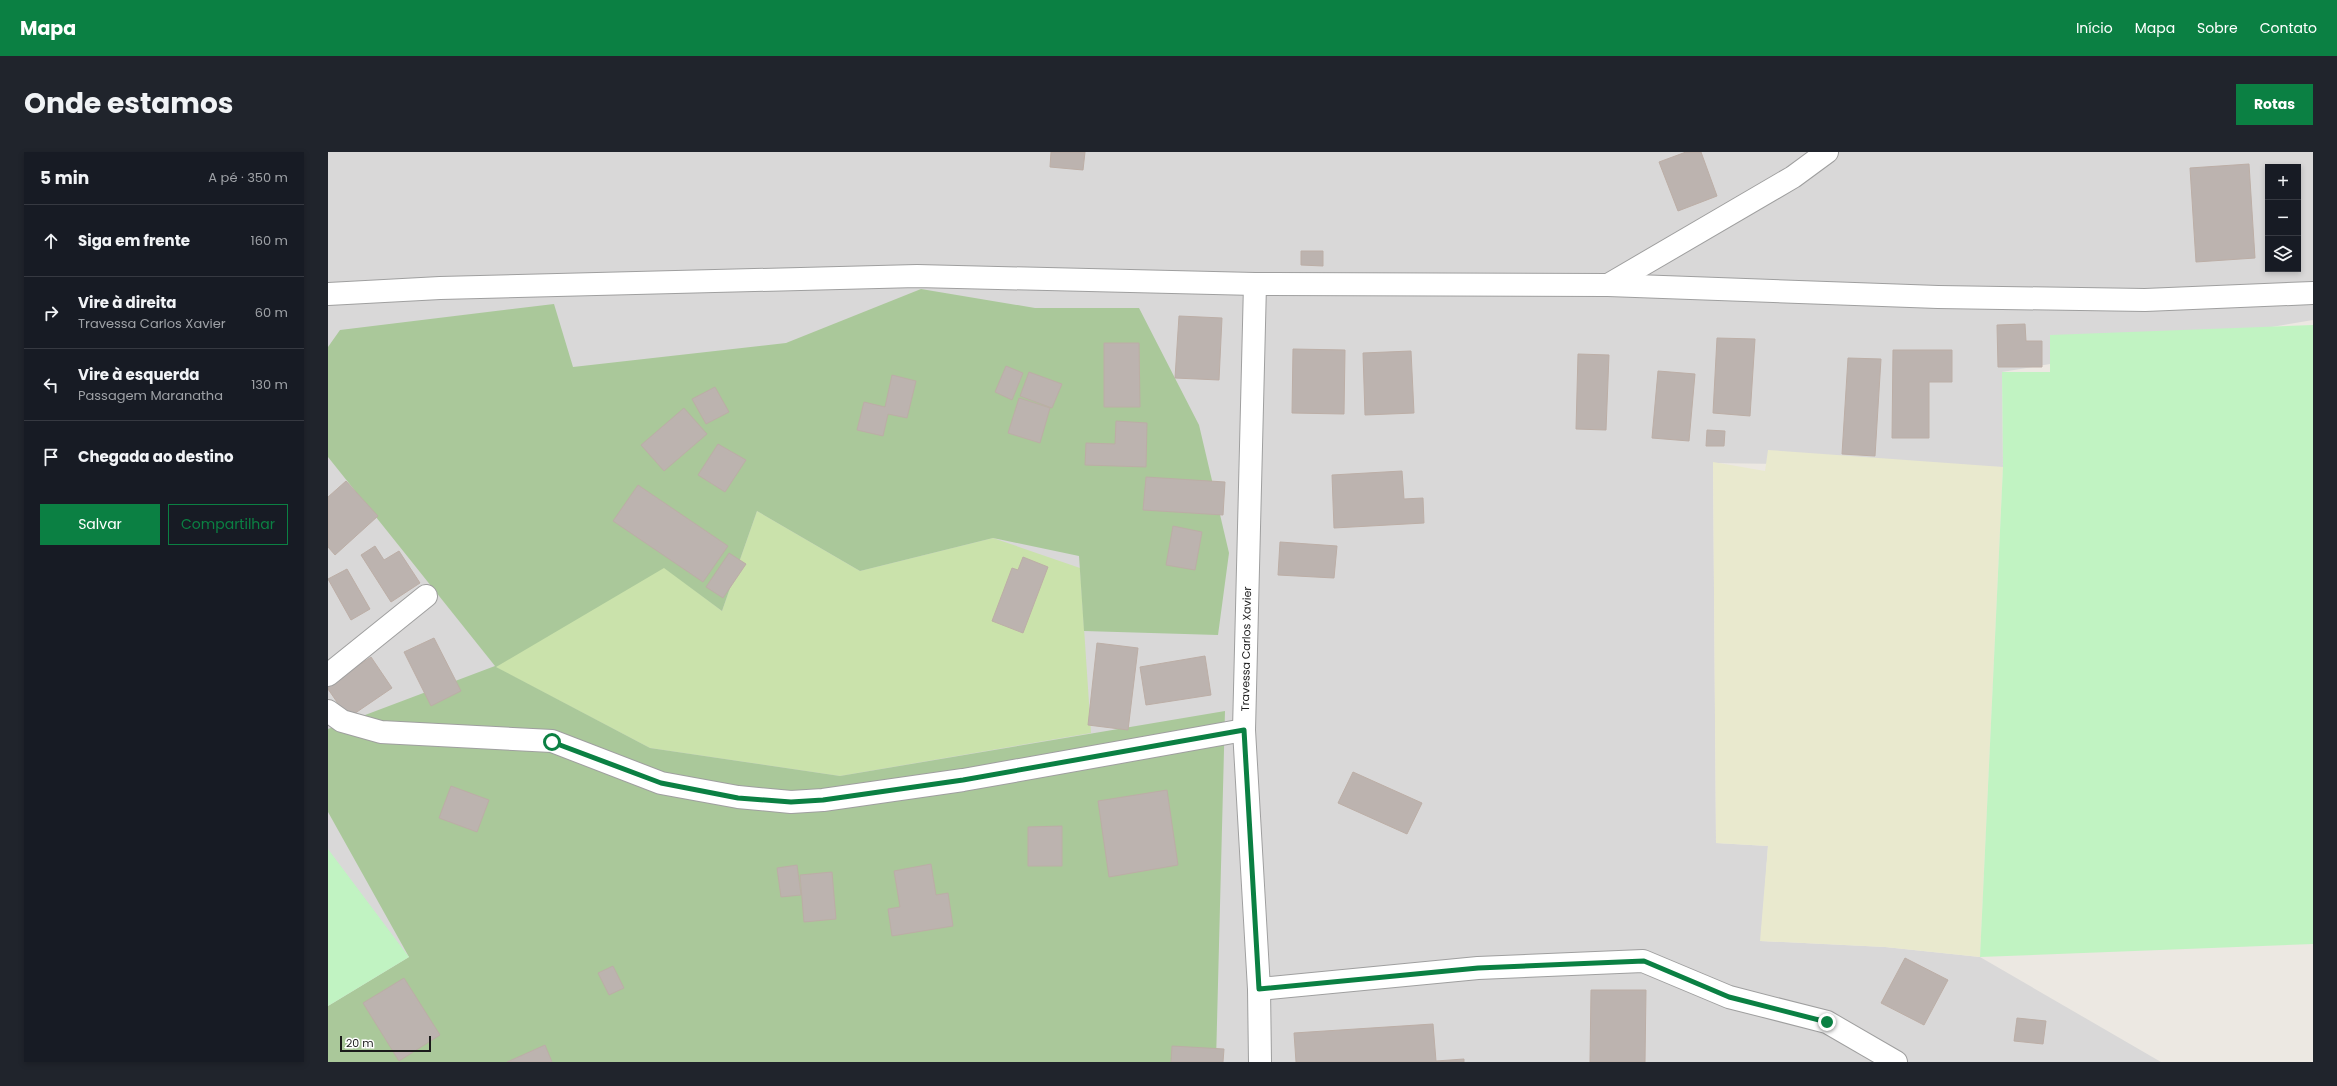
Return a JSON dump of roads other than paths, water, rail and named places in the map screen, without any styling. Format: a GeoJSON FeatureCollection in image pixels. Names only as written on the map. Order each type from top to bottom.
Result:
{"type":"FeatureCollection","features":[{"type":"Feature","properties":{"kind":"street"},"geometry":{"type":"LineString","coordinates":[[1608,285],[1793,177],[1827,152]]}},
{"type":"Feature","properties":{"kind":"street"},"geometry":{"type":"LineString","coordinates":[[328,294],[440,288],[917,276],[1255,284],[1608,285],[1930,296],[2145,300],[2313,293]]}},
{"type":"Feature","properties":{"kind":"street","name":"Travessa Carlos Xavier"},"geometry":{"type":"LineString","coordinates":[[1255,284],[1244,730],[1259,989],[1260,1062]]}},
{"type":"Feature","properties":{"kind":"street"},"geometry":{"type":"LineString","coordinates":[[328,675],[426,596]]}},
{"type":"Feature","properties":{"kind":"street"},"geometry":{"type":"LineString","coordinates":[[328,711],[342,721],[381,732],[552,742],[661,783],[738,798],[791,802],[823,800],[963,780],[1244,730]]}},
{"type":"Feature","properties":{"kind":"street"},"geometry":{"type":"LineString","coordinates":[[1259,989],[1478,968],[1644,961],[1729,997],[1827,1022],[1896,1062]]}}]}
